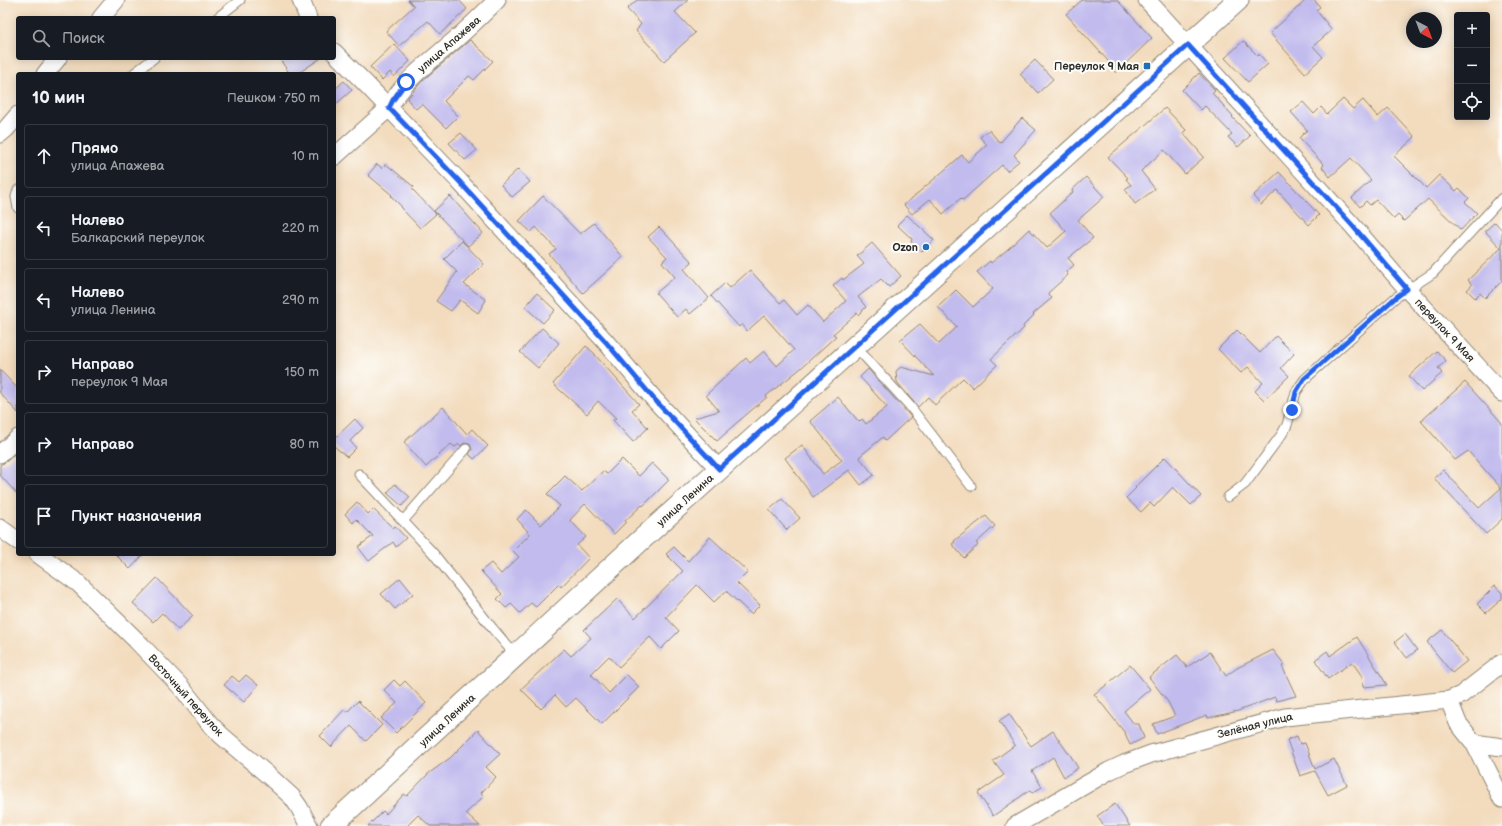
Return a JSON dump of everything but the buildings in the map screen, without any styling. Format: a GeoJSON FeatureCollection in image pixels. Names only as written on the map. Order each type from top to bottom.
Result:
{"type":"FeatureCollection","features":[{"type":"Feature","properties":{"kind":"street"},"geometry":{"type":"LineString","coordinates":[[103,16],[116,0]]}},
{"type":"Feature","properties":{"kind":"street"},"geometry":{"type":"LineString","coordinates":[[301,0],[307,16]]}},
{"type":"Feature","properties":{"kind":"street","name":"улица Апажева"},"geometry":{"type":"LineString","coordinates":[[336,155],[389,108],[406,82],[472,26],[498,0]]}},
{"type":"Feature","properties":{"kind":"street","name":"переулок 9 Мая"},"geometry":{"type":"LineString","coordinates":[[1147,0],[1352,225],[1407,289],[1502,393]]}},
{"type":"Feature","properties":{"kind":"street","name":"улица Ленина"},"geometry":{"type":"LineString","coordinates":[[332,826],[641,540],[1238,0]]}},
{"type":"Feature","properties":{"kind":"street"},"geometry":{"type":"LineString","coordinates":[[336,54],[459,181],[605,341],[654,399],[719,469]]}},
{"type":"Feature","properties":{"kind":"street"},"geometry":{"type":"LineString","coordinates":[[47,72],[56,60]]}},
{"type":"Feature","properties":{"kind":"street"},"geometry":{"type":"LineString","coordinates":[[0,134],[16,117]]}},
{"type":"Feature","properties":{"kind":"street"},"geometry":{"type":"LineString","coordinates":[[0,454],[16,440]]}},
{"type":"Feature","properties":{"kind":"street"},"geometry":{"type":"LineString","coordinates":[[0,528],[16,540]]}},
{"type":"Feature","properties":{"kind":"street","name":"Восточный переулок"},"geometry":{"type":"LineString","coordinates":[[41,556],[78,583],[181,687],[218,732],[292,797],[309,826]]}},
{"type":"Feature","properties":{"kind":"street","name":"Зелёная улица"},"geometry":{"type":"LineString","coordinates":[[1016,826],[1109,771],[1124,764],[1170,748],[1291,716],[1449,700],[1462,695],[1502,663]]}},
{"type":"Feature","properties":{"kind":"street"},"geometry":{"type":"LineString","coordinates":[[1449,700],[1458,723],[1474,743],[1502,799]]}},
{"type":"Feature","properties":{"kind":"street"},"geometry":{"type":"LineString","coordinates":[[1474,743],[1502,747]]}},
{"type":"Feature","properties":{"kind":"lane"},"geometry":{"type":"LineString","coordinates":[[220,16],[240,0]]}},
{"type":"Feature","properties":{"kind":"lane"},"geometry":{"type":"LineString","coordinates":[[136,72],[151,60]]}},
{"type":"Feature","properties":{"kind":"lane"},"geometry":{"type":"LineString","coordinates":[[1228,497],[1249,479],[1282,434],[1287,425],[1296,392],[1304,379],[1395,298],[1433,273],[1502,198]]}},
{"type":"Feature","properties":{"kind":"lane"},"geometry":{"type":"LineString","coordinates":[[856,346],[909,405],[971,486]]}},
{"type":"Feature","properties":{"kind":"lane"},"geometry":{"type":"LineString","coordinates":[[403,521],[466,449]]}},
{"type":"Feature","properties":{"kind":"lane"},"geometry":{"type":"LineString","coordinates":[[359,474],[433,553],[516,656]]}},
{"type":"Feature","properties":{"kind":"place","name":"Переулок 9 Мая"},"geometry":{"type":"Point","coordinates":[1147,66]}},
{"type":"Feature","properties":{"kind":"place","name":"Ozon"},"geometry":{"type":"Point","coordinates":[926,247]}},
{"type":"Feature","properties":{"kind":"route"},"geometry":{"type":"LineString","coordinates":[[406,82],[389,108],[459,181],[605,341],[654,399],[719,469],[1188,45],[1352,225],[1407,289],[1304,379],[1296,392],[1292,410]]}}]}
